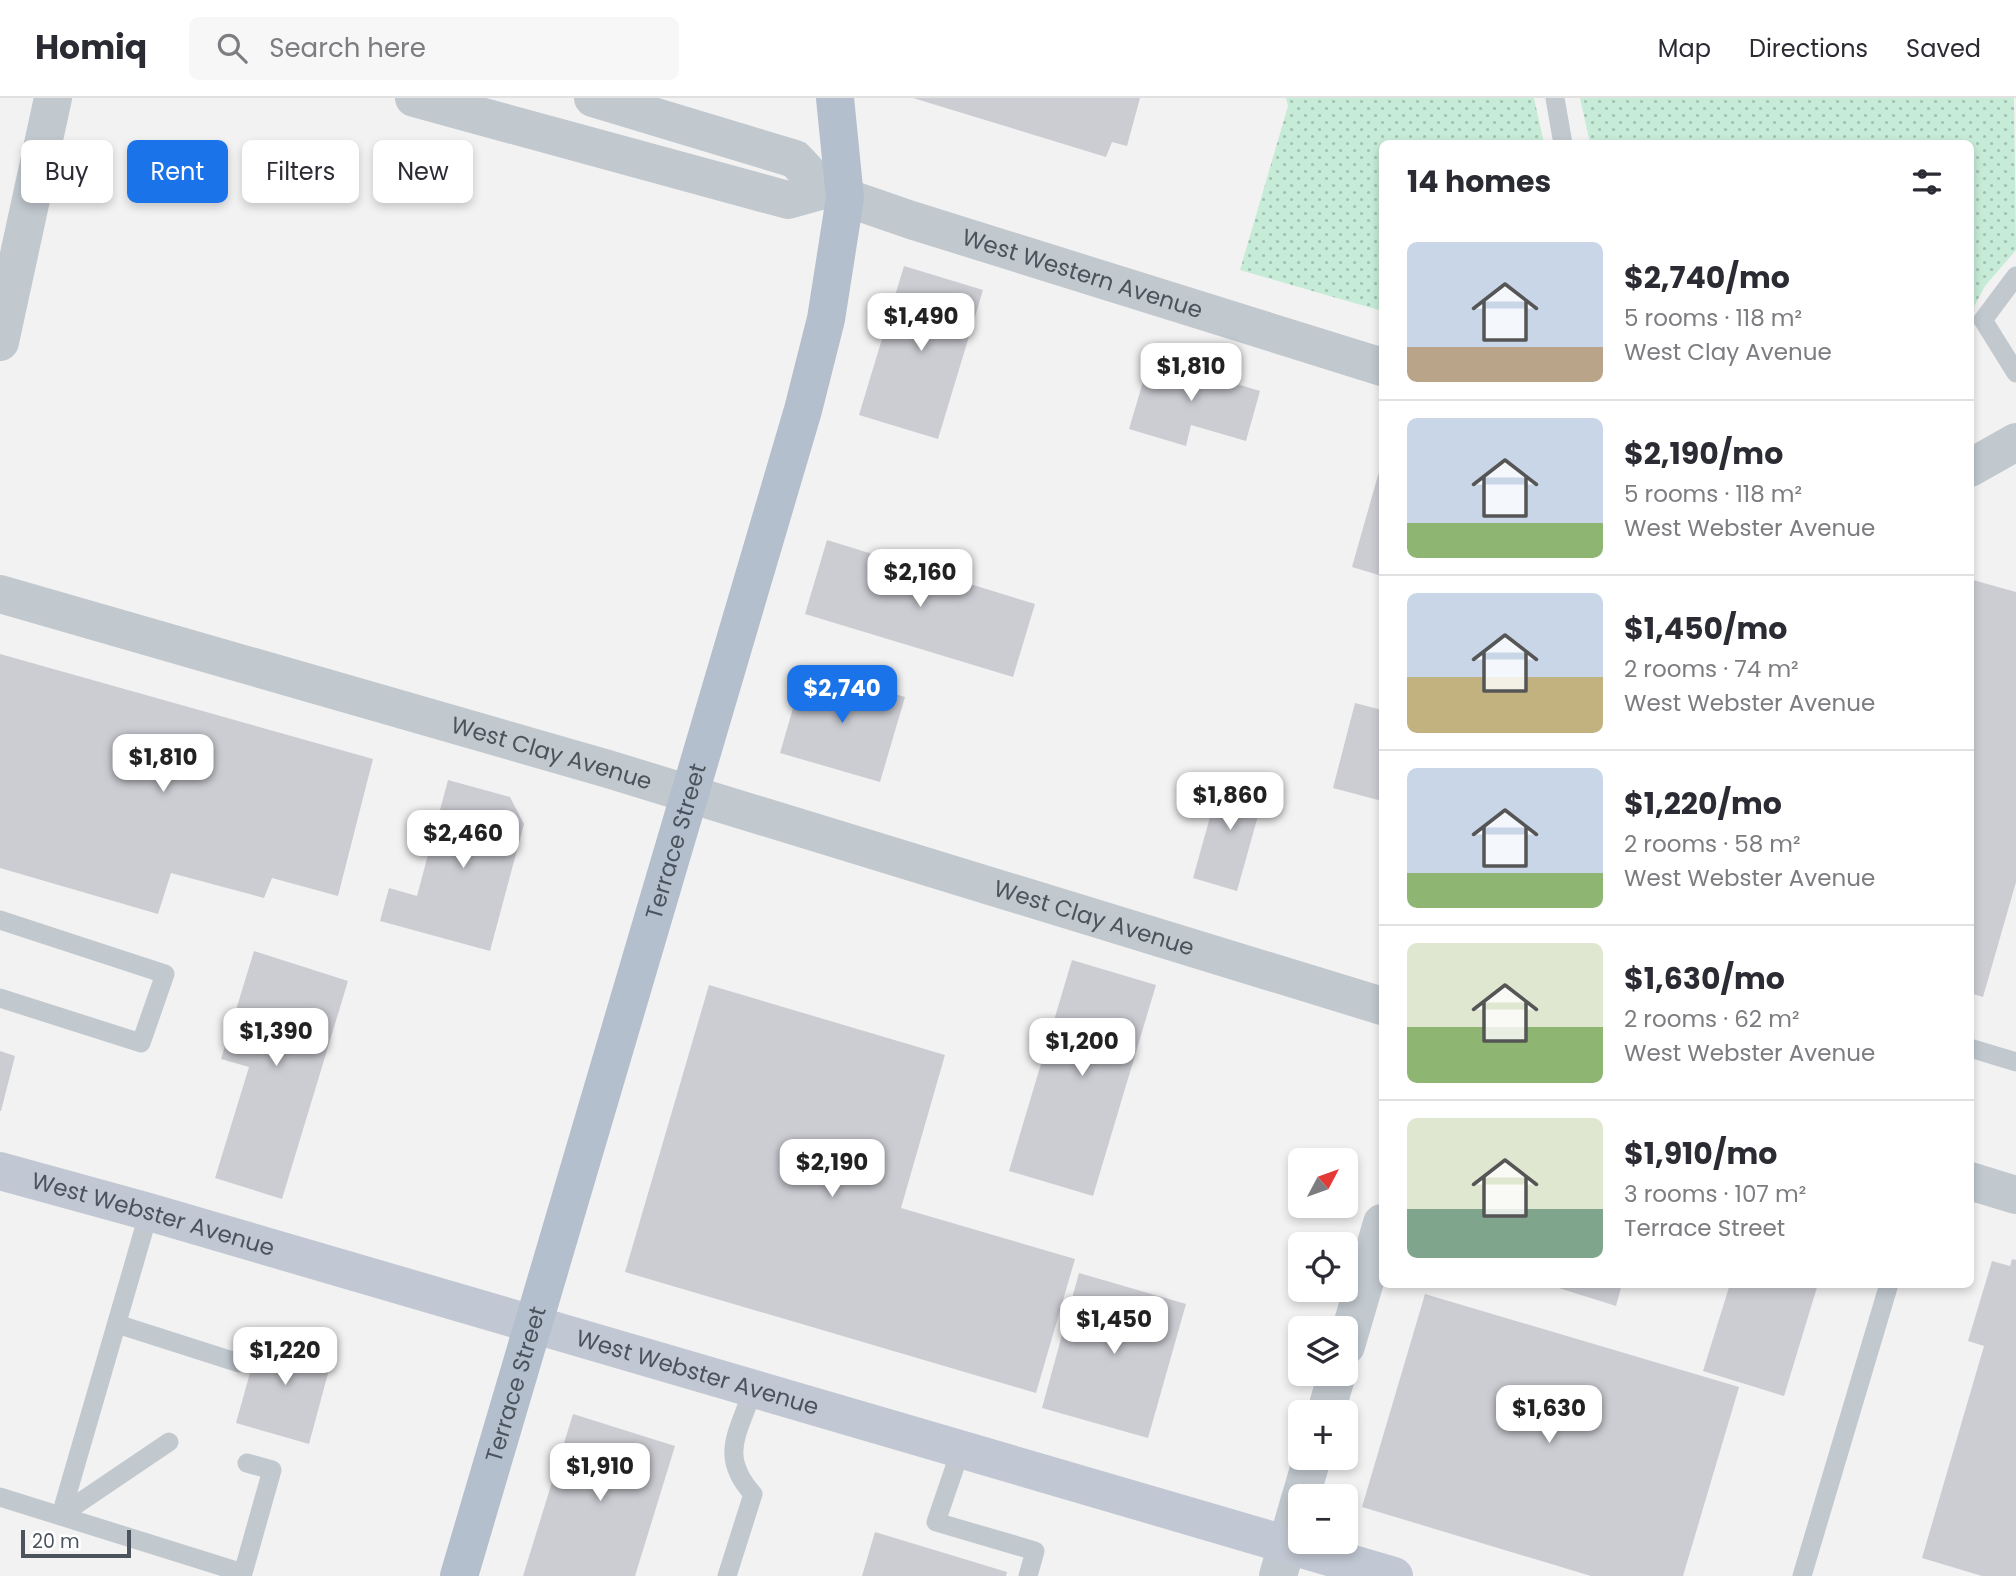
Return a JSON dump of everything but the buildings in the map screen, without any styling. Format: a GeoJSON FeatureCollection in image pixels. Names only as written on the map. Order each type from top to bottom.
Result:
{"type":"FeatureCollection","features":[{"type":"Feature","properties":{"kind":"main road","name":"Terrace Street"},"geometry":{"type":"LineString","coordinates":[[459,1576],[803,410],[826,319],[834,194],[835,98]]}},
{"type":"Feature","properties":{"kind":"main road","name":"West Webster Avenue"},"geometry":{"type":"LineString","coordinates":[[0,1171],[149,1212],[961,1450],[1282,1560],[1394,1576]]}},
{"type":"Feature","properties":{"kind":"street"},"geometry":{"type":"LineString","coordinates":[[0,342],[7,275],[53,98]]}},
{"type":"Feature","properties":{"kind":"street"},"geometry":{"type":"LineString","coordinates":[[414,98],[788,200],[834,194]]}},
{"type":"Feature","properties":{"kind":"street","name":"West Western Avenue"},"geometry":{"type":"LineString","coordinates":[[593,98],[795,159],[834,194],[1379,367]]}},
{"type":"Feature","properties":{"kind":"street"},"geometry":{"type":"LineString","coordinates":[[1974,466],[2016,442]]}},
{"type":"Feature","properties":{"kind":"street","name":"West Clay Avenue"},"geometry":{"type":"LineString","coordinates":[[0,594],[691,794],[1379,1005]]}},
{"type":"Feature","properties":{"kind":"street"},"geometry":{"type":"LineString","coordinates":[[1974,1182],[2016,1195]]}},
{"type":"Feature","properties":{"kind":"street"},"geometry":{"type":"LineString","coordinates":[[1355,1316],[1379,1233]]}},
{"type":"Feature","properties":{"kind":"street"},"geometry":{"type":"LineString","coordinates":[[1282,1560],[1288,1540]]}},
{"type":"Feature","properties":{"kind":"lane"},"geometry":{"type":"LineString","coordinates":[[1555,98],[1562,140]]}},
{"type":"Feature","properties":{"kind":"lane"},"geometry":{"type":"LineString","coordinates":[[2016,276],[1983,320],[2016,373]]}},
{"type":"Feature","properties":{"kind":"lane"},"geometry":{"type":"LineString","coordinates":[[0,920],[164,974],[141,1043],[0,998]]}},
{"type":"Feature","properties":{"kind":"lane"},"geometry":{"type":"LineString","coordinates":[[1974,1049],[2016,1062]]}},
{"type":"Feature","properties":{"kind":"lane"},"geometry":{"type":"LineString","coordinates":[[61,1515],[149,1212]]}},
{"type":"Feature","properties":{"kind":"lane"},"geometry":{"type":"LineString","coordinates":[[1802,1576],[1888,1288]]}},
{"type":"Feature","properties":{"kind":"lane"},"geometry":{"type":"LineString","coordinates":[[117,1324],[239,1363]]}},
{"type":"Feature","properties":{"kind":"lane"},"geometry":{"type":"LineString","coordinates":[[727,1576],[753,1494],[733,1466],[733,1449],[753,1389]]}},
{"type":"Feature","properties":{"kind":"lane"},"geometry":{"type":"LineString","coordinates":[[61,1515],[169,1442]]}},
{"type":"Feature","properties":{"kind":"lane"},"geometry":{"type":"LineString","coordinates":[[961,1450],[936,1522],[1035,1551],[1028,1576]]}},
{"type":"Feature","properties":{"kind":"lane"},"geometry":{"type":"LineString","coordinates":[[0,1497],[243,1573],[272,1470],[247,1463]]}},
{"type":"Feature","properties":{"kind":"green space"},"geometry":{"type":"Polygon","coordinates":[[[1286,98],[1534,98],[1543,140],[1379,140],[1379,310],[1240,270],[1288,106],[1286,98]]]}},
{"type":"Feature","properties":{"kind":"green space"},"geometry":{"type":"Polygon","coordinates":[[[1580,98],[2014,98],[2016,250],[1985,286],[1974,306],[1974,140],[1589,140],[1580,98]]]}}]}
